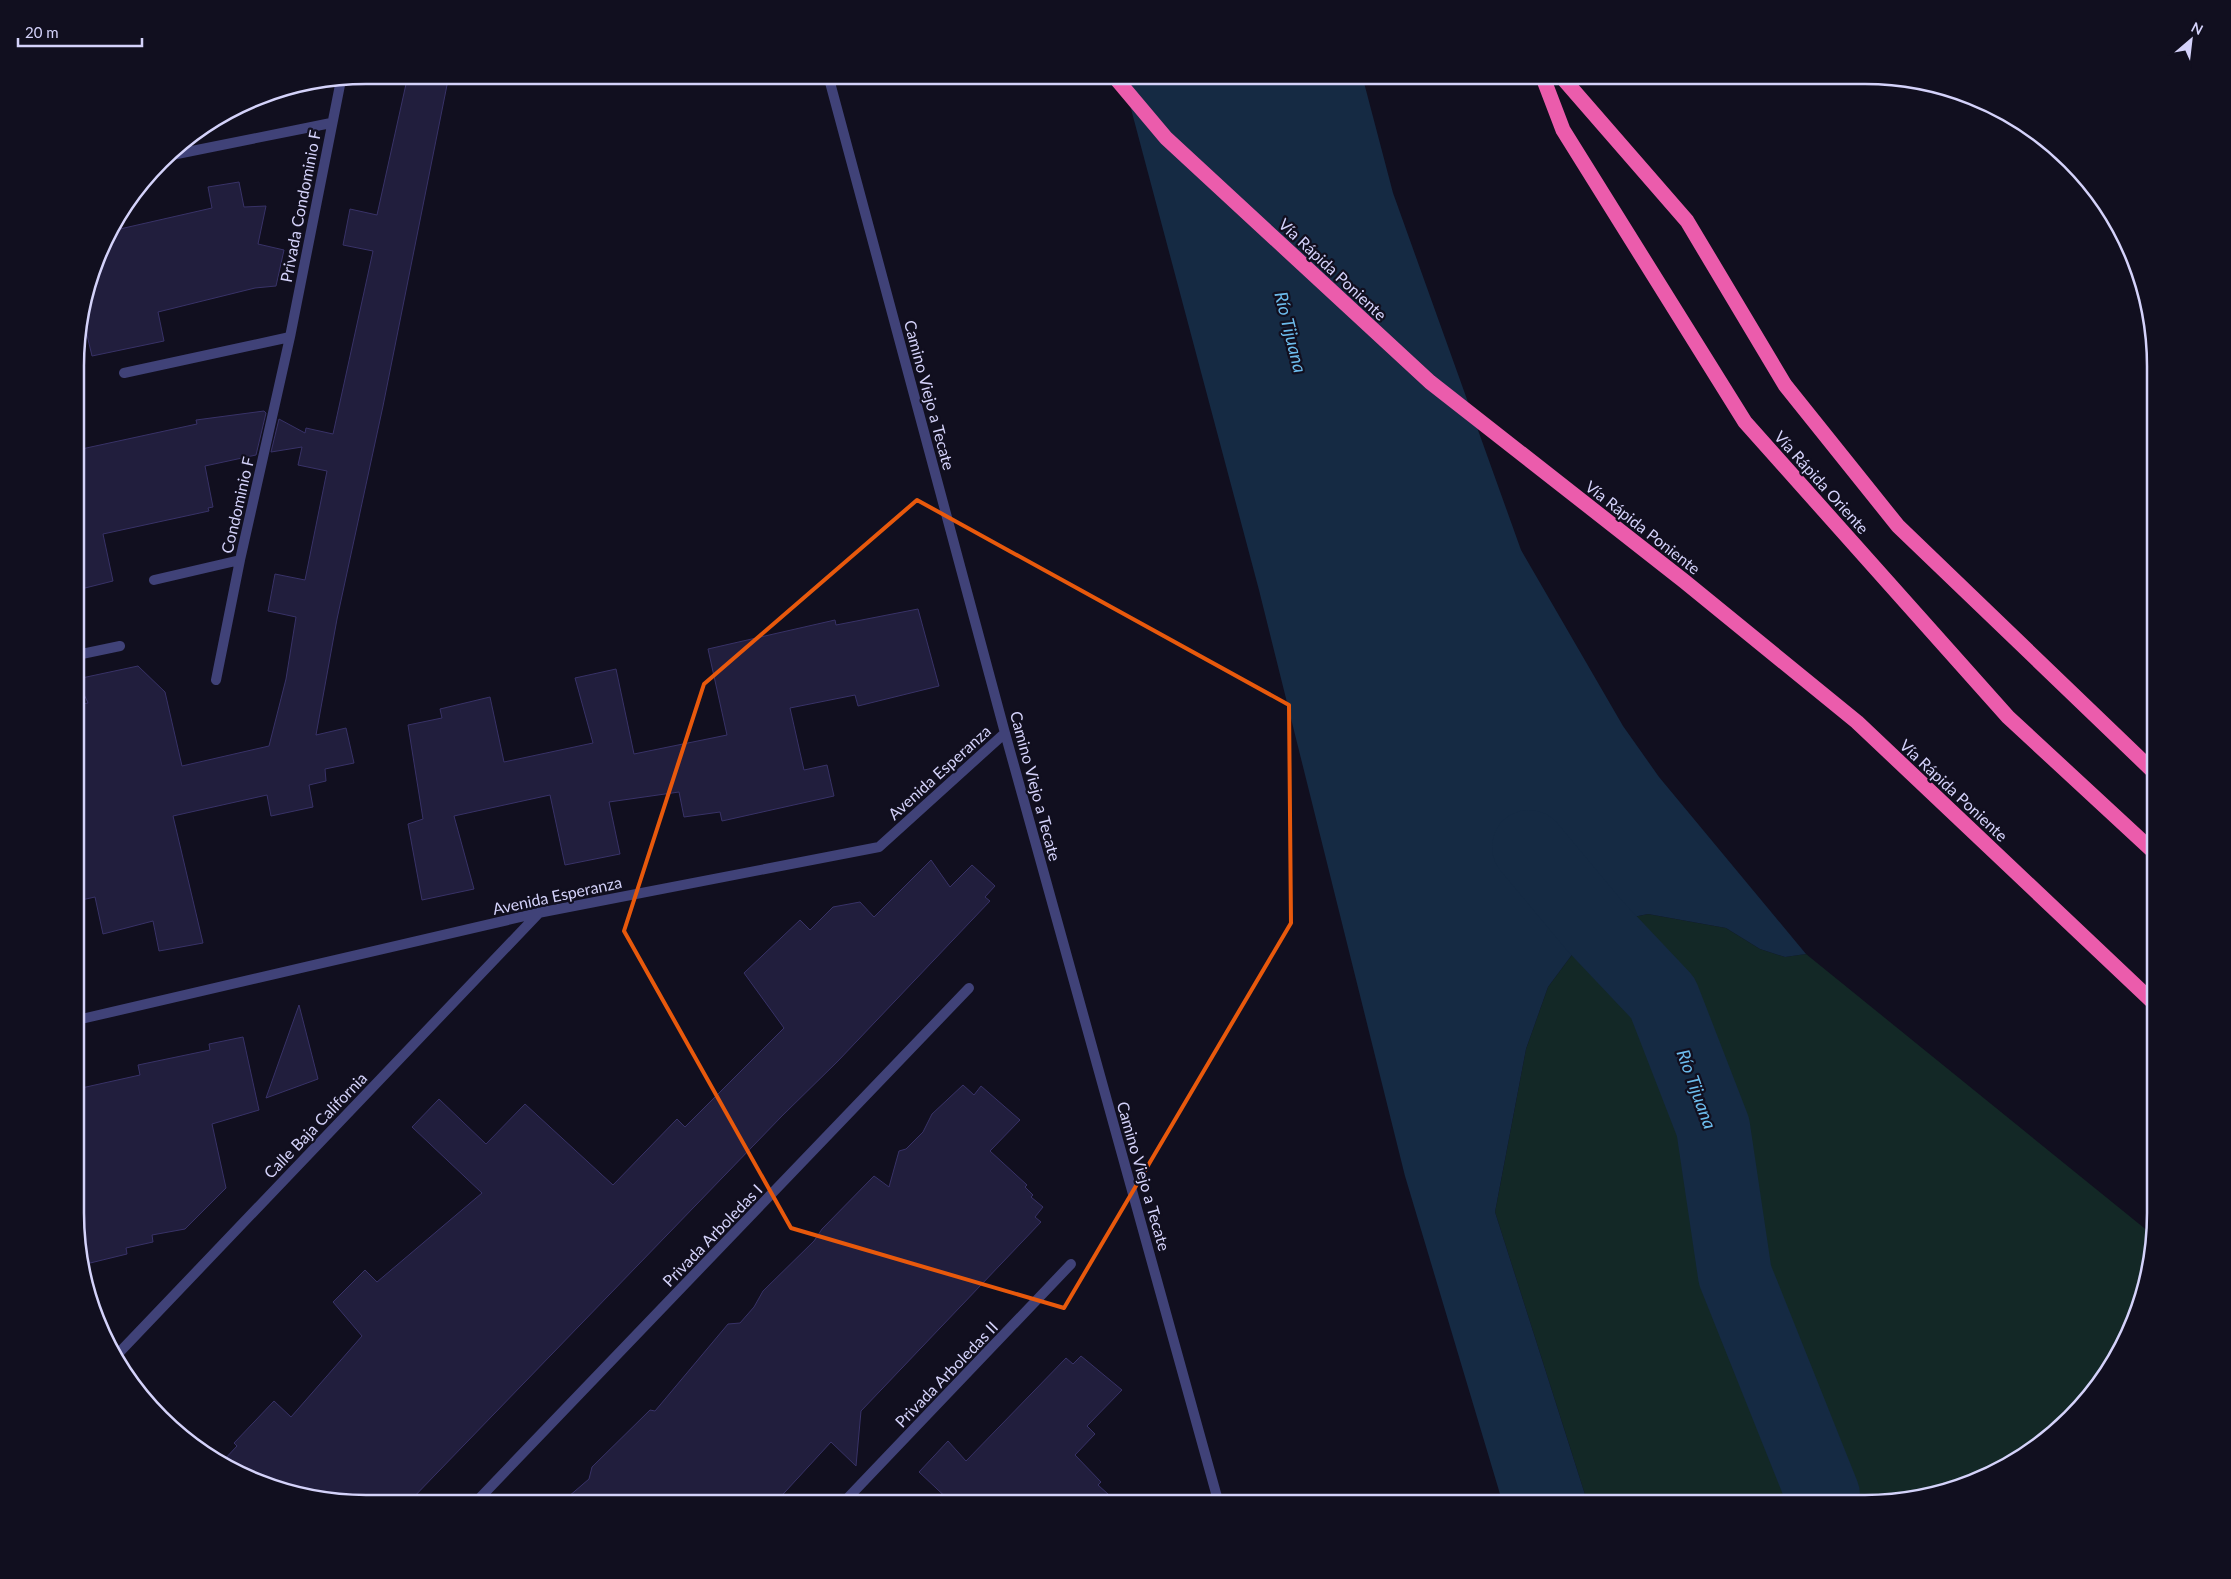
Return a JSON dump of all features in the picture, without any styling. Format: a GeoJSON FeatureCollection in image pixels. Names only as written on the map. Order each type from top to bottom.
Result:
{"type":"FeatureCollection","features":[{"type":"Feature","properties":{"kind":"highway","name":"Vía Rápida Poniente"},"geometry":{"type":"LineString","coordinates":[[1121,84],[1166,138],[1430,382],[1684,581],[1857,722],[2147,996]]}},
{"type":"Feature","properties":{"kind":"highway","name":"Vía Rápida Oriente"},"geometry":{"type":"LineString","coordinates":[[1545,84],[1562,130],[1745,422],[2008,717],[2147,846]]}},
{"type":"Feature","properties":{"kind":"highway"},"geometry":{"type":"LineString","coordinates":[[1567,84],[1687,221],[1785,385],[1898,526],[2147,766]]}},
{"type":"Feature","properties":{"kind":"street","name":"Camino Viejo a Tecate"},"geometry":{"type":"LineString","coordinates":[[830,84],[1005,733],[1217,1495]]}},
{"type":"Feature","properties":{"kind":"street","name":"Privada Condominio F"},"geometry":{"type":"LineString","coordinates":[[290,337],[339,85]]}},
{"type":"Feature","properties":{"kind":"street"},"geometry":{"type":"LineString","coordinates":[[181,153],[331,123]]}},
{"type":"Feature","properties":{"kind":"street"},"geometry":{"type":"LineString","coordinates":[[124,373],[290,337]]}},
{"type":"Feature","properties":{"kind":"street","name":"Condominio F"},"geometry":{"type":"LineString","coordinates":[[216,680],[240,560],[290,337]]}},
{"type":"Feature","properties":{"kind":"street"},"geometry":{"type":"LineString","coordinates":[[154,580],[240,560]]}},
{"type":"Feature","properties":{"kind":"street"},"geometry":{"type":"LineString","coordinates":[[84,654],[120,646]]}},
{"type":"Feature","properties":{"kind":"street","name":"Avenida Esperanza"},"geometry":{"type":"LineString","coordinates":[[84,1019],[538,913],[879,846],[1005,733]]}},
{"type":"Feature","properties":{"kind":"street","name":"Calle Baja California"},"geometry":{"type":"LineString","coordinates":[[120,1351],[538,913]]}},
{"type":"Feature","properties":{"kind":"street","name":"Privada Arboledas I"},"geometry":{"type":"LineString","coordinates":[[484,1495],[969,988]]}},
{"type":"Feature","properties":{"kind":"street","name":"Privada Arboledas II"},"geometry":{"type":"LineString","coordinates":[[851,1495],[1071,1264]]}},
{"type":"Feature","properties":{"kind":"highlighted area"},"geometry":{"type":"Polygon","coordinates":[[[917,500],[1289,705],[1291,923],[1064,1308],[791,1228],[624,931],[704,684],[917,500]]]}},
{"type":"Feature","properties":{"kind":"green space"},"geometry":{"type":"Polygon","coordinates":[[[1648,914],[1726,928],[1760,949],[1785,957],[1806,954],[2147,1230],[2138,1286],[2126,1321],[2100,1370],[2065,1413],[2022,1448],[1990,1466],[1956,1480],[1920,1490],[1883,1495],[1585,1495],[1495,1212],[1526,1049],[1548,987],[1594,925],[1648,914]]]}},
{"type":"Feature","properties":{"kind":"water"},"geometry":{"type":"Polygon","coordinates":[[[1124,84],[1364,84],[1393,193],[1521,550],[1623,726],[1659,777],[1806,954],[1785,957],[1760,949],[1726,928],[1648,914],[1594,925],[1548,987],[1526,1049],[1495,1212],[1585,1495],[1500,1495],[1405,1176],[1259,590],[1124,84]]]}},
{"type":"Feature","properties":{"kind":"building"},"geometry":{"type":"Polygon","coordinates":[[[406,84],[447,84],[383,406],[337,619],[316,735],[346,728],[354,763],[325,769],[326,781],[309,785],[313,807],[271,816],[267,795],[173,816],[203,943],[159,951],[153,921],[103,934],[95,897],[84,899],[84,704],[88,703],[84,694],[84,678],[138,666],[165,692],[182,766],[269,746],[286,679],[296,617],[268,611],[275,574],[305,580],[327,471],[298,465],[302,447],[271,452],[279,419],[305,433],[306,428],[333,434],[373,251],[343,245],[350,209],[377,215],[406,84]]]}},
{"type":"Feature","properties":{"kind":"building"},"geometry":{"type":"Polygon","coordinates":[[[239,182],[244,207],[266,206],[258,244],[284,250],[276,286],[255,288],[158,312],[164,341],[92,356],[86,330],[89,311],[105,258],[120,229],[212,208],[208,187],[239,182]]]}},
{"type":"Feature","properties":{"kind":"building"},"geometry":{"type":"Polygon","coordinates":[[[264,411],[266,413],[256,455],[205,466],[213,507],[208,508],[209,511],[103,534],[113,581],[84,588],[84,448],[197,424],[196,420],[264,411]]]}},
{"type":"Feature","properties":{"kind":"building"},"geometry":{"type":"Polygon","coordinates":[[[918,609],[939,686],[858,706],[855,695],[790,708],[804,770],[827,765],[834,796],[722,821],[720,812],[684,817],[679,792],[609,802],[620,854],[565,865],[550,795],[454,816],[474,889],[422,900],[408,824],[423,819],[408,725],[442,718],[440,709],[490,697],[504,762],[593,743],[575,678],[616,669],[634,754],[727,735],[708,649],[835,620],[836,625],[918,609]]]}},
{"type":"Feature","properties":{"kind":"building"},"geometry":{"type":"Polygon","coordinates":[[[931,860],[950,887],[972,865],[995,886],[985,897],[990,901],[838,1061],[782,1116],[416,1495],[348,1495],[311,1490],[258,1474],[226,1458],[237,1446],[234,1443],[274,1401],[291,1417],[362,1336],[333,1302],[365,1270],[377,1282],[482,1193],[412,1127],[439,1099],[486,1144],[525,1104],[613,1185],[677,1119],[685,1127],[784,1028],[744,973],[800,920],[810,930],[833,907],[860,902],[874,917],[931,860]]]}},
{"type":"Feature","properties":{"kind":"building"},"geometry":{"type":"Polygon","coordinates":[[[299,1005],[318,1079],[266,1098],[299,1005]]]}},
{"type":"Feature","properties":{"kind":"building"},"geometry":{"type":"Polygon","coordinates":[[[243,1037],[259,1110],[212,1124],[226,1188],[185,1229],[152,1235],[153,1242],[126,1248],[127,1254],[88,1263],[84,1231],[84,1087],[140,1075],[138,1065],[210,1050],[209,1044],[243,1037]]]}},
{"type":"Feature","properties":{"kind":"building"},"geometry":{"type":"Polygon","coordinates":[[[963,1085],[974,1095],[981,1086],[1020,1120],[990,1151],[1027,1185],[1025,1187],[1033,1195],[1031,1197],[1043,1207],[1035,1217],[1041,1222],[861,1411],[856,1466],[831,1442],[782,1495],[570,1495],[589,1479],[592,1467],[650,1410],[655,1411],[728,1324],[740,1323],[754,1307],[763,1291],[814,1241],[822,1229],[874,1176],[889,1187],[899,1151],[906,1149],[923,1132],[932,1114],[963,1085]]]}},
{"type":"Feature","properties":{"kind":"building"},"geometry":{"type":"Polygon","coordinates":[[[1081,1356],[1122,1390],[1087,1426],[1095,1434],[1075,1455],[1101,1482],[1098,1485],[1109,1495],[943,1495],[919,1472],[948,1441],[966,1461],[1066,1358],[1073,1364],[1081,1356]]]}},
{"type":"Feature","properties":{"kind":"waterway","name":"Río Tijuana"},"geometry":{"type":"LineString","coordinates":[[1529,847],[1594,925],[1663,998],[1713,1127],[1735,1275],[1823,1495]]}}]}
